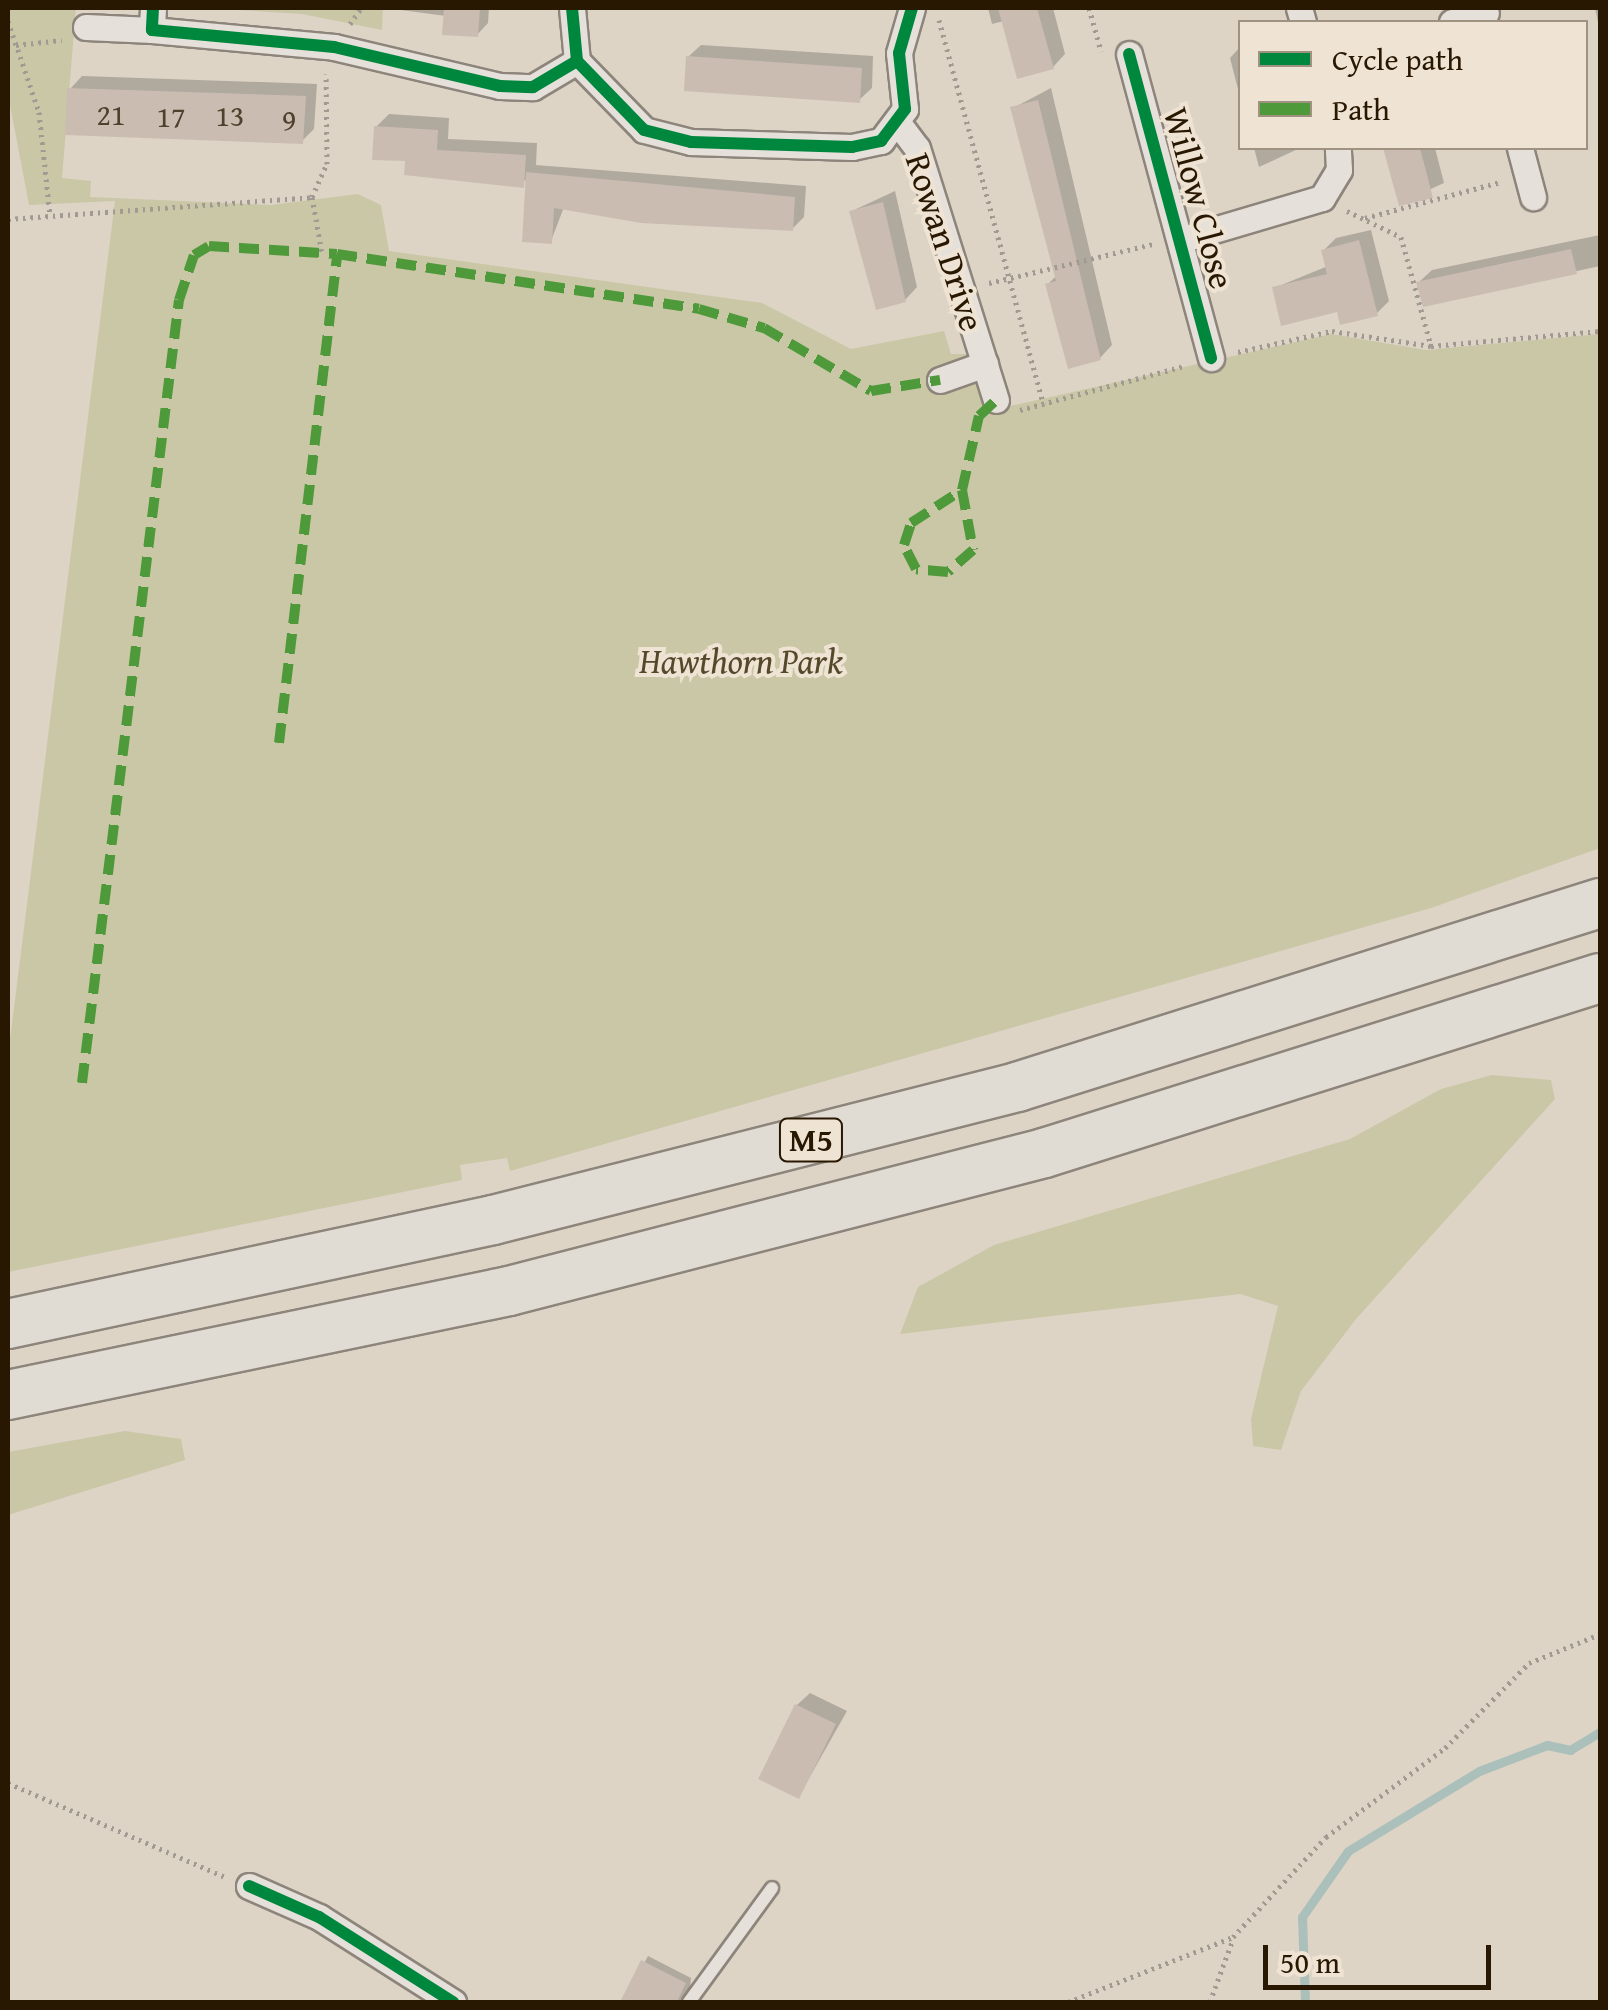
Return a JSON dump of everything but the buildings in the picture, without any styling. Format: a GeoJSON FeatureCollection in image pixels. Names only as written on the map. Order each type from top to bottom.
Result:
{"type":"FeatureCollection","features":[{"type":"Feature","properties":{"kind":"highway","name":"M5"},"geometry":{"type":"LineString","coordinates":[[8,1324],[493,1220],[1017,1087],[1600,903]]}},
{"type":"Feature","properties":{"kind":"highway","name":"M5"},"geometry":{"type":"LineString","coordinates":[[8,1395],[508,1291],[1044,1154],[1600,978]]}},
{"type":"Feature","properties":{"kind":"street"},"geometry":{"type":"LineString","coordinates":[[572,8],[577,61],[610,105],[644,130],[691,142],[852,147],[881,141],[898,123]]}},
{"type":"Feature","properties":{"kind":"street","name":"Rowan Drive"},"geometry":{"type":"LineString","coordinates":[[912,8],[898,123],[917,148],[996,400]]}},
{"type":"Feature","properties":{"kind":"street"},"geometry":{"type":"LineString","coordinates":[[1460,20],[1486,14]]}},
{"type":"Feature","properties":{"kind":"street"},"geometry":{"type":"LineString","coordinates":[[86,27],[153,19],[334,46],[500,86],[533,87],[577,61]]}},
{"type":"Feature","properties":{"kind":"street","name":"Willow Close"},"geometry":{"type":"LineString","coordinates":[[1129,54],[1211,358]]}},
{"type":"Feature","properties":{"kind":"street"},"geometry":{"type":"LineString","coordinates":[[1322,198],[1339,170],[1338,150]]}},
{"type":"Feature","properties":{"kind":"street"},"geometry":{"type":"LineString","coordinates":[[1521,150],[1530,186]]}},
{"type":"Feature","properties":{"kind":"street","name":"Willow Close"},"geometry":{"type":"LineString","coordinates":[[1180,240],[1322,198]]}},
{"type":"Feature","properties":{"kind":"street","name":"Rowan Drive"},"geometry":{"type":"LineString","coordinates":[[940,380],[985,364]]}},
{"type":"Feature","properties":{"kind":"street"},"geometry":{"type":"LineString","coordinates":[[249,1886],[319,1916],[453,2002]]}},
{"type":"Feature","properties":{"kind":"lane"},"geometry":{"type":"LineString","coordinates":[[688,2002],[772,1888]]}},
{"type":"Feature","properties":{"kind":"path"},"geometry":{"type":"LineString","coordinates":[[322,253],[312,197],[326,164],[334,46],[361,8]]}},
{"type":"Feature","properties":{"kind":"path"},"geometry":{"type":"LineString","coordinates":[[936,8],[1043,404]]}},
{"type":"Feature","properties":{"kind":"path"},"geometry":{"type":"LineString","coordinates":[[1089,8],[1100,50],[1129,54]]}},
{"type":"Feature","properties":{"kind":"path"},"geometry":{"type":"LineString","coordinates":[[8,22],[38,112],[50,215]]}},
{"type":"Feature","properties":{"kind":"path"},"geometry":{"type":"LineString","coordinates":[[16,46],[86,27]]}},
{"type":"Feature","properties":{"kind":"path"},"geometry":{"type":"LineString","coordinates":[[1362,218],[1530,186]]}},
{"type":"Feature","properties":{"kind":"path"},"geometry":{"type":"LineString","coordinates":[[8,219],[312,197]]}},
{"type":"Feature","properties":{"kind":"path"},"geometry":{"type":"LineString","coordinates":[[1322,198],[1401,237],[1431,346],[1600,331]]}},
{"type":"Feature","properties":{"kind":"path"},"geometry":{"type":"LineString","coordinates":[[961,288],[1180,240]]}},
{"type":"Feature","properties":{"kind":"path"},"geometry":{"type":"LineString","coordinates":[[1210,2002],[1233,1938],[1326,1838],[1444,1748],[1528,1663],[1600,1634]]}},
{"type":"Feature","properties":{"kind":"path"},"geometry":{"type":"LineString","coordinates":[[8,1784],[249,1886]]}},
{"type":"Feature","properties":{"kind":"path"},"geometry":{"type":"LineString","coordinates":[[1068,2002],[1233,1938]]}},
{"type":"Feature","properties":{"kind":"green space","name":"Hawthorn Park"},"geometry":{"type":"Polygon","coordinates":[[[8,8],[76,8],[62,178],[91,181],[90,197],[271,205],[358,194],[381,205],[389,251],[762,303],[851,349],[944,331],[951,354],[993,354],[1010,406],[1331,334],[1426,350],[1600,334],[1600,848],[1431,908],[510,1171],[507,1158],[460,1165],[462,1180],[8,1272],[8,1056],[115,201],[29,205],[8,94],[8,8]]]}},
{"type":"Feature","properties":{"kind":"green space"},"geometry":{"type":"Polygon","coordinates":[[[208,8],[383,8],[382,30],[302,14],[208,8]]]}},
{"type":"Feature","properties":{"kind":"green space"},"geometry":{"type":"Polygon","coordinates":[[[1492,1075],[1551,1080],[1555,1099],[1356,1319],[1301,1391],[1281,1450],[1253,1446],[1251,1419],[1278,1306],[1240,1294],[900,1334],[918,1287],[994,1245],[1350,1139],[1441,1089],[1492,1075]]]}},
{"type":"Feature","properties":{"kind":"green space"},"geometry":{"type":"Polygon","coordinates":[[[125,1431],[181,1439],[185,1460],[8,1515],[8,1452],[125,1431]]]}},
{"type":"Feature","properties":{"kind":"waterway"},"geometry":{"type":"LineString","coordinates":[[1305,2002],[1302,1917],[1348,1851],[1479,1771],[1547,1745],[1570,1750],[1600,1732]]}},
{"type":"Feature","properties":{"kind":"marked path"},"geometry":{"type":"LineString","coordinates":[[82,1083],[179,300],[194,255],[209,246],[337,254],[699,309],[764,328],[871,391],[940,380]]}},
{"type":"Feature","properties":{"kind":"marked path"},"geometry":{"type":"LineString","coordinates":[[279,743],[337,254]]}},
{"type":"Feature","properties":{"kind":"marked path"},"geometry":{"type":"LineString","coordinates":[[962,490],[979,416],[996,400]]}},
{"type":"Feature","properties":{"kind":"marked path"},"geometry":{"type":"LineString","coordinates":[[962,490],[973,550],[948,572],[916,569],[904,545],[911,523],[962,490]]}},
{"type":"Feature","properties":{"kind":"cycle path"},"geometry":{"type":"LineString","coordinates":[[153,8],[152,30],[334,47],[500,86],[533,87],[577,61]]}},
{"type":"Feature","properties":{"kind":"cycle path"},"geometry":{"type":"LineString","coordinates":[[572,8],[577,61],[644,130],[691,142],[852,147],[881,141],[905,109],[899,53],[912,8]]}},
{"type":"Feature","properties":{"kind":"cycle path"},"geometry":{"type":"LineString","coordinates":[[1129,54],[1211,358]]}},
{"type":"Feature","properties":{"kind":"cycle path"},"geometry":{"type":"LineString","coordinates":[[249,1886],[319,1917],[453,2002]]}}]}
